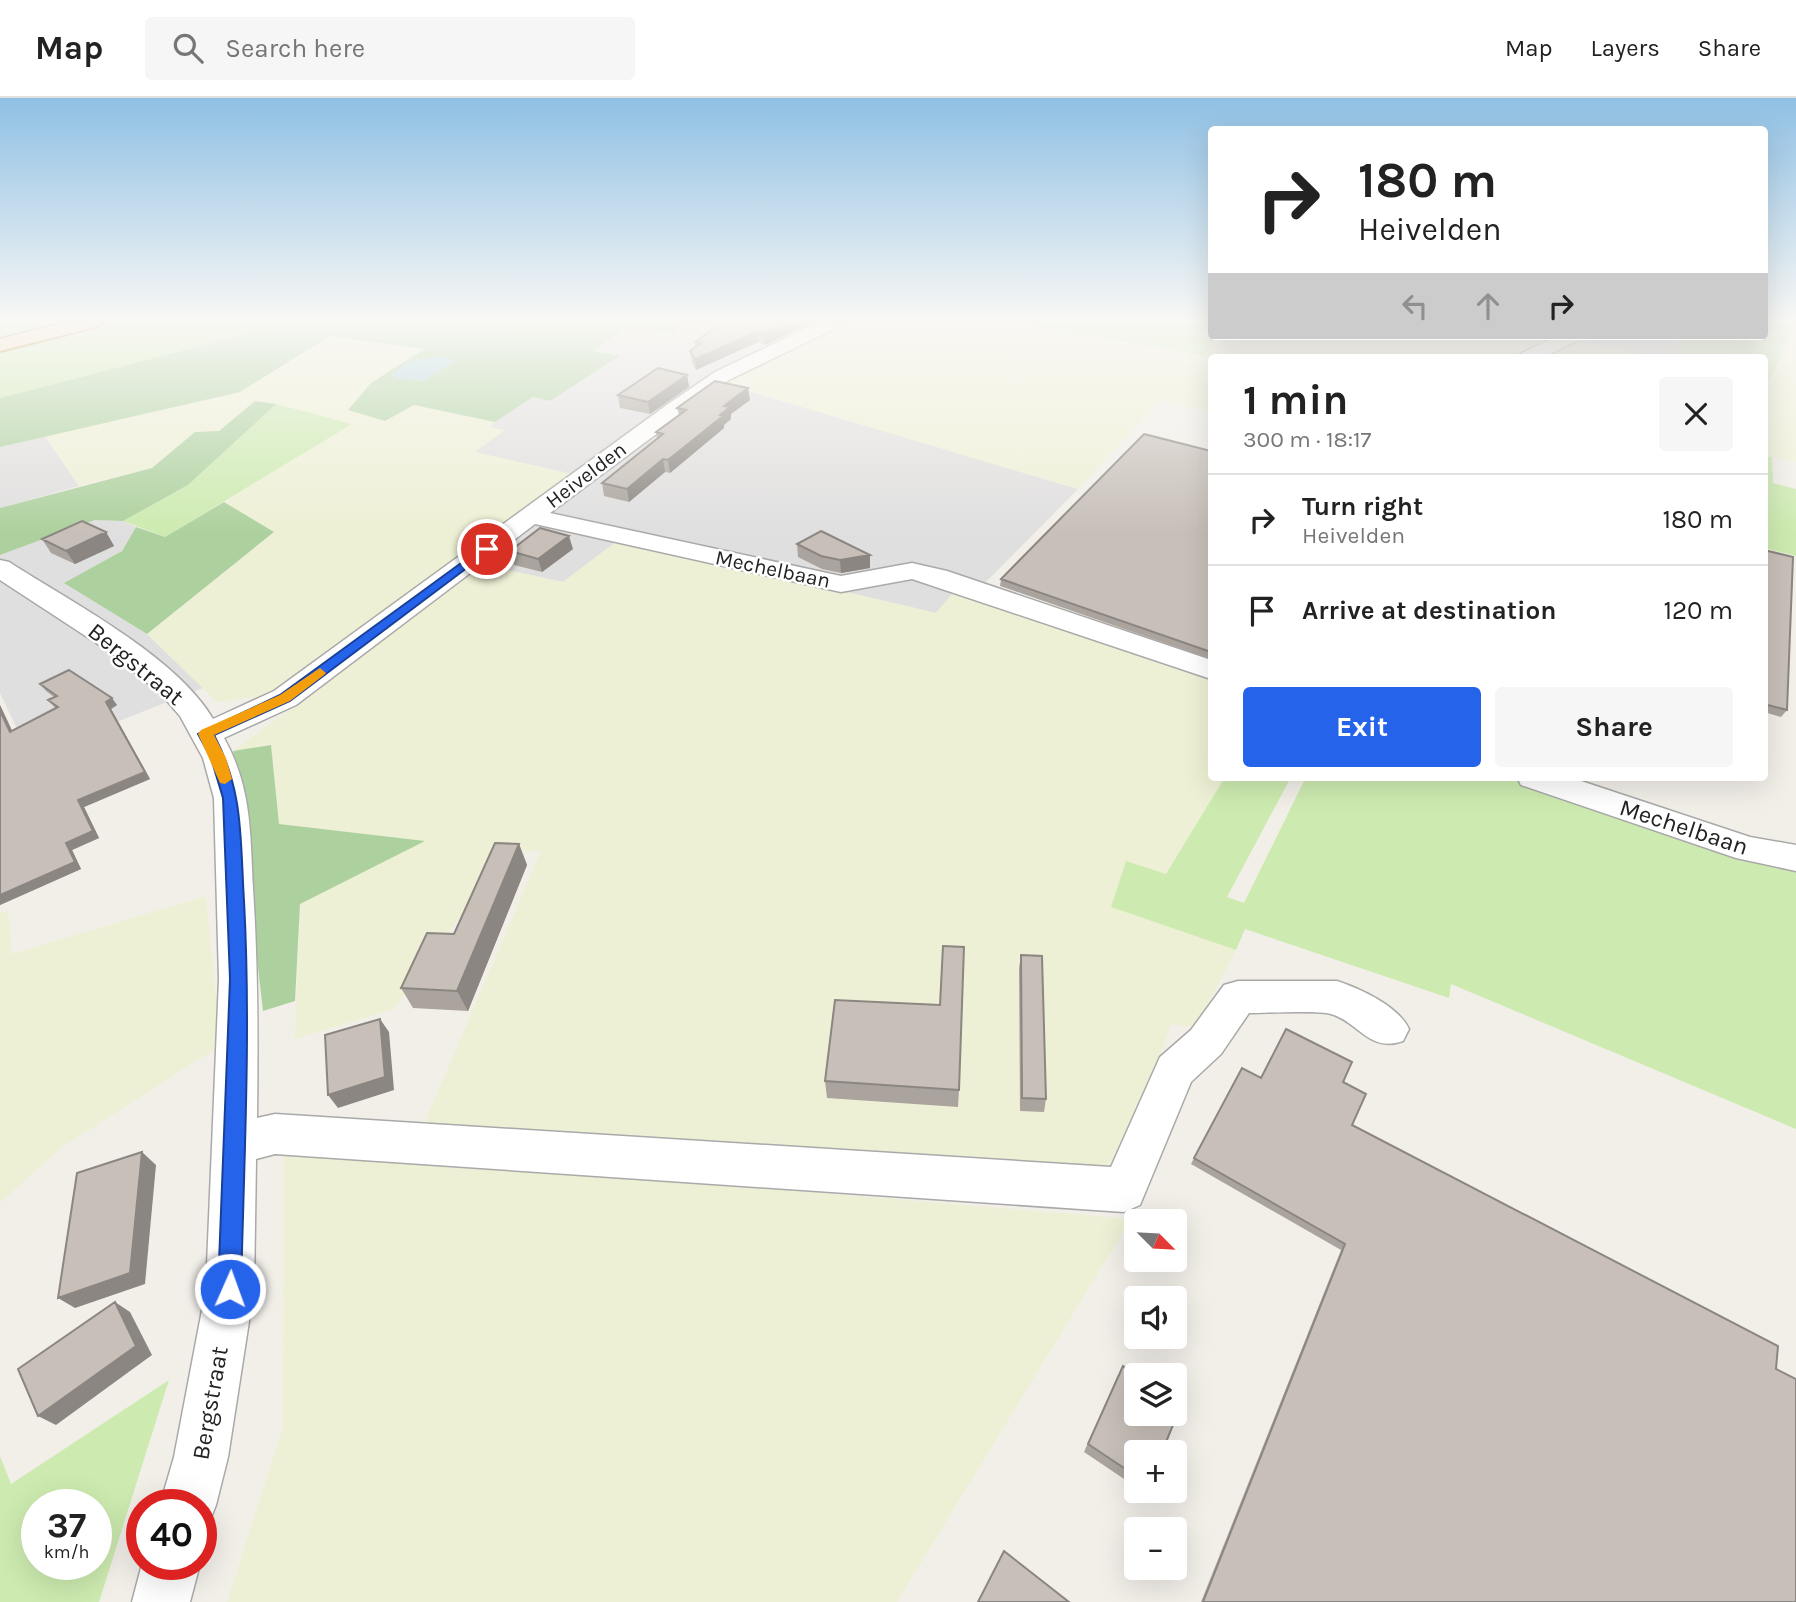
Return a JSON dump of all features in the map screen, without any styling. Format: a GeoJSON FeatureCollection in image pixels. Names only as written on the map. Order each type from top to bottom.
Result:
{"type":"FeatureCollection","features":[{"type":"Feature","properties":{"kind":"street","name":"Heivelden"},"geometry":{"type":"LineString","coordinates":[[206,734],[285,698],[698,392]]}},
{"type":"Feature","properties":{"kind":"street","name":"Mechelbaan"},"geometry":{"type":"LineString","coordinates":[[531,516],[841,584],[912,571],[1208,669]]}},
{"type":"Feature","properties":{"kind":"street","name":"Bergstraat"},"geometry":{"type":"LineString","coordinates":[[0,568],[120,646],[172,687],[193,711],[219,758],[231,798],[239,979],[230,1289],[201,1457],[192,1489]]}},
{"type":"Feature","properties":{"kind":"street","name":"Mechelbaan"},"geometry":{"type":"LineString","coordinates":[[1545,781],[1748,849],[1796,858]]}},
{"type":"Feature","properties":{"kind":"street"},"geometry":{"type":"LineString","coordinates":[[233,1146],[275,1133],[1124,1190],[1175,1070],[1206,1042],[1238,997],[1337,997],[1389,1029]]}},
{"type":"Feature","properties":{"kind":"street"},"geometry":{"type":"LineString","coordinates":[[160,1602],[166,1580]]}},
{"type":"Feature","properties":{"kind":"shaded area"},"geometry":{"type":"Polygon","coordinates":[[[564,392],[686,392],[576,475],[474,452],[504,430],[488,427],[533,397],[550,401],[564,392]]]}},
{"type":"Feature","properties":{"kind":"shaded area"},"geometry":{"type":"Polygon","coordinates":[[[710,392],[753,392],[1078,489],[983,585],[965,579],[936,613],[620,539],[563,582],[484,565],[710,392]]]}},
{"type":"Feature","properties":{"kind":"shaded area"},"geometry":{"type":"Polygon","coordinates":[[[45,436],[79,486],[0,508],[0,447],[45,436]]]}},
{"type":"Feature","properties":{"kind":"shaded area"},"geometry":{"type":"Polygon","coordinates":[[[95,520],[123,521],[136,527],[122,551],[65,583],[147,634],[203,688],[30,756],[0,693],[0,555],[95,520]]]}},
{"type":"Feature","properties":{"kind":"green space"},"geometry":{"type":"Polygon","coordinates":[[[0,392],[22,392],[0,398],[0,392]]]}},
{"type":"Feature","properties":{"kind":"green space"},"geometry":{"type":"Polygon","coordinates":[[[22,392],[239,392],[0,447],[0,398],[22,392]]]}},
{"type":"Feature","properties":{"kind":"green space"},"geometry":{"type":"Polygon","coordinates":[[[239,392],[374,392],[385,421],[414,405],[495,422],[489,427],[505,430],[475,452],[576,475],[280,694],[217,702],[147,634],[273,533],[224,502],[351,424],[255,401],[219,431],[195,432],[152,468],[79,486],[45,436],[239,392]]]}},
{"type":"Feature","properties":{"kind":"green space"},"geometry":{"type":"Polygon","coordinates":[[[363,392],[564,392],[550,401],[533,397],[495,422],[414,405],[385,421],[348,410],[363,392]]]}},
{"type":"Feature","properties":{"kind":"green space"},"geometry":{"type":"Polygon","coordinates":[[[753,392],[1208,392],[1208,411],[1161,400],[1078,489],[753,392]]]}},
{"type":"Feature","properties":{"kind":"green space"},"geometry":{"type":"Polygon","coordinates":[[[1768,392],[1796,392],[1796,462],[1768,457],[1768,392]]]}},
{"type":"Feature","properties":{"kind":"green space"},"geometry":{"type":"Polygon","coordinates":[[[255,401],[276,404],[188,485],[123,521],[95,520],[0,555],[0,508],[152,468],[195,432],[219,431],[255,401]]]}},
{"type":"Feature","properties":{"kind":"green space"},"geometry":{"type":"Polygon","coordinates":[[[276,404],[352,424],[165,537],[123,521],[188,485],[276,404]]]}},
{"type":"Feature","properties":{"kind":"green space"},"geometry":{"type":"Polygon","coordinates":[[[1768,456],[1772,457],[1773,483],[1796,489],[1796,556],[1768,549],[1768,456]]]}},
{"type":"Feature","properties":{"kind":"green space"},"geometry":{"type":"Polygon","coordinates":[[[224,502],[274,532],[147,634],[64,583],[122,551],[136,527],[165,537],[224,502]]]}},
{"type":"Feature","properties":{"kind":"green space"},"geometry":{"type":"Polygon","coordinates":[[[620,539],[936,613],[956,589],[1208,675],[1208,781],[1223,781],[1166,875],[1111,906],[1236,950],[1196,1028],[1171,1024],[1118,1175],[421,1131],[541,851],[506,852],[394,1009],[295,1039],[300,904],[423,841],[278,824],[271,745],[233,751],[484,565],[563,582],[620,539]]]}},
{"type":"Feature","properties":{"kind":"green space"},"geometry":{"type":"Polygon","coordinates":[[[271,745],[279,824],[425,841],[300,904],[295,1001],[263,1011],[233,751],[271,745]]]}},
{"type":"Feature","properties":{"kind":"green space"},"geometry":{"type":"Polygon","coordinates":[[[1223,781],[1289,781],[1227,897],[1244,903],[1304,781],[1520,781],[1731,852],[1796,867],[1796,1129],[1451,984],[1449,998],[1245,929],[1236,950],[1111,907],[1126,861],[1166,874],[1223,781]]]}},
{"type":"Feature","properties":{"kind":"green space"},"geometry":{"type":"Polygon","coordinates":[[[206,896],[221,1045],[61,1148],[0,1203],[0,914],[8,910],[12,954],[206,896]]]}},
{"type":"Feature","properties":{"kind":"green space"},"geometry":{"type":"Polygon","coordinates":[[[284,1148],[1124,1218],[1124,1230],[897,1602],[227,1602],[283,1427],[284,1148]]]}},
{"type":"Feature","properties":{"kind":"green space"},"geometry":{"type":"Polygon","coordinates":[[[169,1380],[135,1489],[126,1489],[126,1516],[112,1561],[112,1489],[21,1489],[21,1580],[106,1580],[99,1602],[0,1602],[0,1456],[11,1484],[169,1380]]]}},
{"type":"Feature","properties":{"kind":"building"},"geometry":{"type":"Polygon","coordinates":[[[622,392],[662,392],[648,402],[618,395],[622,392]]]}},
{"type":"Feature","properties":{"kind":"building"},"geometry":{"type":"Polygon","coordinates":[[[699,392],[742,392],[724,406],[730,407],[720,415],[723,416],[627,489],[602,483],[663,434],[656,432],[686,410],[677,408],[699,392]]]}},
{"type":"Feature","properties":{"kind":"building"},"geometry":{"type":"Polygon","coordinates":[[[1144,434],[1208,450],[1208,651],[1001,579],[1144,434]]]}},
{"type":"Feature","properties":{"kind":"building"},"geometry":{"type":"Polygon","coordinates":[[[82,521],[106,532],[66,551],[42,539],[82,521]]]}},
{"type":"Feature","properties":{"kind":"building"},"geometry":{"type":"Polygon","coordinates":[[[540,528],[569,536],[538,559],[510,551],[540,528]]]}},
{"type":"Feature","properties":{"kind":"building"},"geometry":{"type":"Polygon","coordinates":[[[821,531],[870,555],[840,560],[821,556],[797,544],[821,531]]]}},
{"type":"Feature","properties":{"kind":"building"},"geometry":{"type":"Polygon","coordinates":[[[1768,551],[1793,557],[1787,710],[1768,705],[1768,551]]]}},
{"type":"Feature","properties":{"kind":"building"},"geometry":{"type":"Polygon","coordinates":[[[69,670],[112,698],[106,702],[145,772],[78,800],[93,831],[66,843],[75,862],[0,895],[0,711],[10,732],[58,707],[48,700],[57,696],[40,684],[69,670]]]}},
{"type":"Feature","properties":{"kind":"building"},"geometry":{"type":"Polygon","coordinates":[[[495,843],[519,844],[457,991],[401,988],[427,933],[454,934],[495,843]]]}},
{"type":"Feature","properties":{"kind":"building"},"geometry":{"type":"Polygon","coordinates":[[[943,946],[964,947],[959,1090],[825,1081],[835,1000],[940,1005],[943,946]]]}},
{"type":"Feature","properties":{"kind":"building"},"geometry":{"type":"Polygon","coordinates":[[[1021,955],[1042,956],[1046,1099],[1022,1098],[1021,955]]]}},
{"type":"Feature","properties":{"kind":"building"},"geometry":{"type":"Polygon","coordinates":[[[380,1019],[385,1077],[328,1095],[325,1035],[380,1019]]]}},
{"type":"Feature","properties":{"kind":"building"},"geometry":{"type":"Polygon","coordinates":[[[1286,1029],[1352,1062],[1343,1082],[1366,1094],[1352,1125],[1778,1346],[1776,1369],[1796,1379],[1796,1602],[1203,1602],[1345,1244],[1194,1158],[1242,1068],[1261,1078],[1286,1029]]]}},
{"type":"Feature","properties":{"kind":"building"},"geometry":{"type":"Polygon","coordinates":[[[142,1152],[130,1273],[58,1298],[77,1173],[142,1152]]]}},
{"type":"Feature","properties":{"kind":"building"},"geometry":{"type":"Polygon","coordinates":[[[115,1302],[136,1346],[38,1416],[18,1369],[115,1302]]]}},
{"type":"Feature","properties":{"kind":"building"},"geometry":{"type":"Polygon","coordinates":[[[1123,1366],[1124,1426],[1173,1426],[1167,1440],[1124,1440],[1124,1468],[1088,1444],[1123,1366]]]}},
{"type":"Feature","properties":{"kind":"building"},"geometry":{"type":"Polygon","coordinates":[[[1004,1551],[1069,1602],[978,1602],[1004,1551]]]}},
{"type":"Feature","properties":{"kind":"slow traffic"},"geometry":{"type":"LineString","coordinates":[[225,779],[219,758],[206,734],[285,698],[320,673]]}},
{"type":"Feature","properties":{"kind":"route"},"geometry":{"type":"LineString","coordinates":[[230,1289],[239,979],[231,798],[219,758],[206,734],[285,698],[487,549]]}}]}
